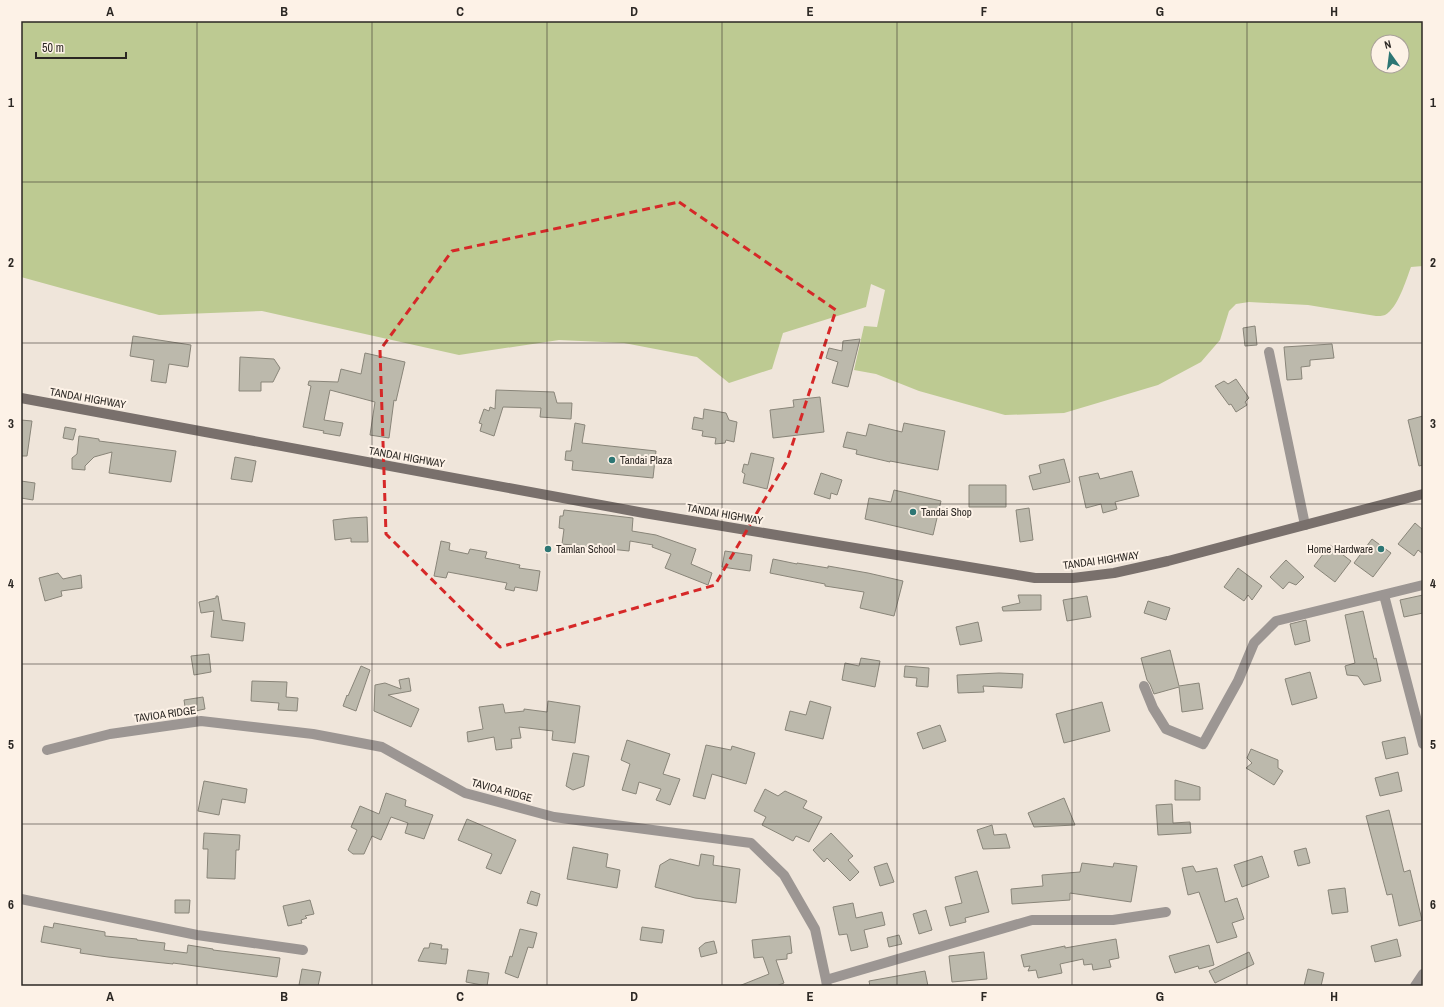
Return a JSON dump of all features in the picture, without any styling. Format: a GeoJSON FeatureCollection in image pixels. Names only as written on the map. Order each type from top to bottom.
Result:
{"type":"FeatureCollection","features":[{"type":"Feature","properties":{"kind":"main road","name":"TANDAI HIGHWAY"},"geometry":{"type":"LineString","coordinates":[[21,398],[644,513],[1035,578],[1072,578],[1114,573],[1168,561],[1423,494]]}},
{"type":"Feature","properties":{"kind":"street"},"geometry":{"type":"LineString","coordinates":[[1269,352],[1305,525]]}},
{"type":"Feature","properties":{"kind":"street"},"geometry":{"type":"LineString","coordinates":[[1144,686],[1153,708],[1166,729],[1203,744],[1238,680],[1254,643],[1276,621],[1423,585]]}},
{"type":"Feature","properties":{"kind":"street"},"geometry":{"type":"LineString","coordinates":[[1384,595],[1420,725],[1423,744]]}},
{"type":"Feature","properties":{"kind":"street","name":"TAVIOA RIDGE"},"geometry":{"type":"LineString","coordinates":[[47,750],[110,734],[201,720],[313,734],[382,747],[465,793],[554,817],[751,843],[784,874],[815,929],[826,983]]}},
{"type":"Feature","properties":{"kind":"street"},"geometry":{"type":"LineString","coordinates":[[21,899],[197,935],[302,950]]}},
{"type":"Feature","properties":{"kind":"street"},"geometry":{"type":"LineString","coordinates":[[826,983],[1032,920],[1113,920],[1166,912]]}},
{"type":"Feature","properties":{"kind":"street"},"geometry":{"type":"LineString","coordinates":[[1415,986],[1423,974]]}},
{"type":"Feature","properties":{"kind":"highlighted area"},"geometry":{"type":"Polygon","coordinates":[[[679,202],[836,310],[787,461],[715,585],[500,647],[386,534],[380,350],[452,251],[679,202]]]}},
{"type":"Feature","properties":{"kind":"shaded area"},"geometry":{"type":"Polygon","coordinates":[[[21,21],[1423,21],[1423,266],[1411,267],[1398,300],[1390,311],[1384,315],[1376,316],[1308,305],[1249,302],[1236,304],[1229,311],[1220,340],[1201,362],[1158,385],[1064,413],[1005,415],[919,391],[876,374],[854,370],[864,326],[877,327],[885,290],[871,284],[866,307],[783,333],[772,369],[729,383],[697,357],[624,343],[559,340],[459,355],[262,311],[159,315],[21,277],[21,21]]]}},
{"type":"Feature","properties":{"kind":"building"},"geometry":{"type":"Polygon","coordinates":[[[1255,326],[1257,345],[1245,346],[1243,328],[1255,326]]]}},
{"type":"Feature","properties":{"kind":"building"},"geometry":{"type":"Polygon","coordinates":[[[133,336],[191,345],[188,367],[169,364],[166,383],[151,381],[154,360],[130,356],[133,336]]]}},
{"type":"Feature","properties":{"kind":"building"},"geometry":{"type":"Polygon","coordinates":[[[860,339],[848,387],[832,383],[838,362],[826,358],[829,348],[842,351],[843,341],[860,339]]]}},
{"type":"Feature","properties":{"kind":"building"},"geometry":{"type":"Polygon","coordinates":[[[1332,344],[1334,358],[1310,360],[1310,366],[1301,367],[1302,379],[1287,380],[1284,347],[1332,344]]]}},
{"type":"Feature","properties":{"kind":"building"},"geometry":{"type":"Polygon","coordinates":[[[365,353],[405,362],[396,401],[394,400],[389,438],[370,435],[375,402],[330,390],[324,420],[343,423],[340,436],[303,427],[311,386],[308,385],[309,381],[338,382],[341,369],[361,374],[365,353]]]}},
{"type":"Feature","properties":{"kind":"building"},"geometry":{"type":"Polygon","coordinates":[[[240,357],[274,359],[280,368],[273,382],[261,382],[261,391],[239,391],[240,357]]]}},
{"type":"Feature","properties":{"kind":"building"},"geometry":{"type":"Polygon","coordinates":[[[1236,379],[1249,398],[1245,402],[1247,405],[1236,412],[1215,386],[1224,381],[1228,384],[1236,379]]]}},
{"type":"Feature","properties":{"kind":"building"},"geometry":{"type":"Polygon","coordinates":[[[496,390],[554,392],[557,403],[572,403],[571,419],[540,417],[541,408],[503,407],[494,436],[480,431],[482,424],[479,423],[484,409],[489,411],[490,407],[495,409],[496,390]]]}},
{"type":"Feature","properties":{"kind":"building"},"geometry":{"type":"Polygon","coordinates":[[[820,397],[824,432],[773,438],[770,410],[794,407],[793,400],[820,397]]]}},
{"type":"Feature","properties":{"kind":"building"},"geometry":{"type":"Polygon","coordinates":[[[704,409],[726,413],[729,420],[737,422],[734,442],[726,440],[725,443],[715,444],[716,438],[702,436],[703,431],[692,429],[694,417],[703,419],[704,409]]]}},
{"type":"Feature","properties":{"kind":"building"},"geometry":{"type":"Polygon","coordinates":[[[1423,416],[1423,465],[1419,466],[1408,420],[1423,416]]]}},
{"type":"Feature","properties":{"kind":"building"},"geometry":{"type":"Polygon","coordinates":[[[21,420],[32,421],[27,456],[21,456],[21,420]]]}},
{"type":"Feature","properties":{"kind":"building","name":"Tandai Plaza"},"geometry":{"type":"Polygon","coordinates":[[[575,423],[585,425],[582,443],[656,451],[653,478],[572,470],[573,461],[565,460],[566,451],[571,451],[575,423]]]}},
{"type":"Feature","properties":{"kind":"building"},"geometry":{"type":"Polygon","coordinates":[[[904,423],[945,431],[938,470],[890,462],[856,454],[857,450],[843,447],[847,432],[866,436],[869,424],[902,432],[904,423]]]}},
{"type":"Feature","properties":{"kind":"building"},"geometry":{"type":"Polygon","coordinates":[[[65,427],[76,429],[73,440],[63,438],[65,427]]]}},
{"type":"Feature","properties":{"kind":"building"},"geometry":{"type":"Polygon","coordinates":[[[79,436],[99,439],[99,441],[176,451],[171,482],[109,473],[112,452],[94,457],[85,466],[85,470],[72,469],[72,458],[77,454],[79,436]]]}},
{"type":"Feature","properties":{"kind":"building"},"geometry":{"type":"Polygon","coordinates":[[[751,453],[774,458],[767,489],[743,483],[745,474],[742,472],[744,464],[748,465],[751,453]]]}},
{"type":"Feature","properties":{"kind":"building"},"geometry":{"type":"Polygon","coordinates":[[[235,457],[256,461],[252,482],[231,479],[235,457]]]}},
{"type":"Feature","properties":{"kind":"building"},"geometry":{"type":"Polygon","coordinates":[[[1064,459],[1070,482],[1033,490],[1029,476],[1041,473],[1039,465],[1064,459]]]}},
{"type":"Feature","properties":{"kind":"building"},"geometry":{"type":"Polygon","coordinates":[[[1132,471],[1139,496],[1115,502],[1117,509],[1103,513],[1101,504],[1086,508],[1079,477],[1098,473],[1100,479],[1132,471]]]}},
{"type":"Feature","properties":{"kind":"building"},"geometry":{"type":"Polygon","coordinates":[[[821,473],[842,480],[837,495],[831,493],[830,499],[814,494],[821,473]]]}},
{"type":"Feature","properties":{"kind":"building"},"geometry":{"type":"Polygon","coordinates":[[[21,481],[35,483],[33,500],[21,498],[21,481]]]}},
{"type":"Feature","properties":{"kind":"building"},"geometry":{"type":"Polygon","coordinates":[[[969,485],[1006,485],[1006,507],[969,507],[969,485]]]}},
{"type":"Feature","properties":{"kind":"building","name":"Tandai Shop"},"geometry":{"type":"Polygon","coordinates":[[[894,490],[941,501],[933,535],[865,519],[869,498],[891,502],[894,490]]]}},
{"type":"Feature","properties":{"kind":"building"},"geometry":{"type":"Polygon","coordinates":[[[1029,508],[1033,540],[1020,542],[1016,510],[1029,508]]]}},
{"type":"Feature","properties":{"kind":"building"},"geometry":{"type":"Polygon","coordinates":[[[564,510],[633,518],[632,531],[656,535],[696,549],[691,564],[712,573],[708,585],[665,568],[671,554],[652,547],[653,545],[630,541],[629,551],[562,544],[564,529],[559,528],[560,516],[563,516],[564,510]]]}},
{"type":"Feature","properties":{"kind":"building"},"geometry":{"type":"Polygon","coordinates":[[[367,517],[368,542],[351,542],[351,538],[335,540],[333,520],[367,517]]]}},
{"type":"Feature","properties":{"kind":"building"},"geometry":{"type":"Polygon","coordinates":[[[1415,523],[1423,530],[1423,554],[1418,550],[1414,556],[1398,544],[1415,523]]]}},
{"type":"Feature","properties":{"kind":"building"},"geometry":{"type":"Polygon","coordinates":[[[1372,539],[1391,553],[1373,577],[1354,563],[1372,539]]]}},
{"type":"Feature","properties":{"kind":"building"},"geometry":{"type":"Polygon","coordinates":[[[441,541],[450,543],[449,550],[468,554],[470,549],[487,552],[485,558],[520,565],[519,568],[540,571],[537,591],[515,587],[514,591],[505,589],[507,583],[448,572],[446,578],[434,576],[441,541]]]}},
{"type":"Feature","properties":{"kind":"building"},"geometry":{"type":"Polygon","coordinates":[[[1330,545],[1351,561],[1335,582],[1314,566],[1330,545]]]}},
{"type":"Feature","properties":{"kind":"building"},"geometry":{"type":"Polygon","coordinates":[[[725,551],[752,555],[750,571],[722,567],[725,551]]]}},
{"type":"Feature","properties":{"kind":"building"},"geometry":{"type":"Polygon","coordinates":[[[773,559],[828,568],[828,566],[903,581],[894,616],[860,608],[864,592],[825,586],[825,584],[770,573],[773,559]]]}},
{"type":"Feature","properties":{"kind":"building"},"geometry":{"type":"Polygon","coordinates":[[[1286,560],[1304,577],[1296,585],[1289,582],[1283,589],[1270,577],[1286,560]]]}},
{"type":"Feature","properties":{"kind":"building"},"geometry":{"type":"Polygon","coordinates":[[[1238,568],[1262,586],[1252,600],[1248,595],[1244,601],[1224,587],[1238,568]]]}},
{"type":"Feature","properties":{"kind":"building"},"geometry":{"type":"Polygon","coordinates":[[[58,573],[63,579],[81,575],[82,588],[61,591],[62,596],[45,601],[39,578],[58,573]]]}},
{"type":"Feature","properties":{"kind":"building"},"geometry":{"type":"Polygon","coordinates":[[[1018,595],[1041,595],[1041,610],[1003,611],[1002,607],[1020,603],[1018,595]]]}},
{"type":"Feature","properties":{"kind":"building"},"geometry":{"type":"Polygon","coordinates":[[[1423,595],[1423,613],[1404,617],[1400,600],[1423,595]]]}},
{"type":"Feature","properties":{"kind":"building"},"geometry":{"type":"Polygon","coordinates":[[[216,596],[218,596],[222,620],[245,623],[243,641],[211,637],[214,611],[201,613],[199,602],[216,598],[216,596]]]}},
{"type":"Feature","properties":{"kind":"building"},"geometry":{"type":"Polygon","coordinates":[[[1087,596],[1091,617],[1067,621],[1063,600],[1087,596]]]}},
{"type":"Feature","properties":{"kind":"building"},"geometry":{"type":"Polygon","coordinates":[[[1148,601],[1170,608],[1166,620],[1144,613],[1148,601]]]}},
{"type":"Feature","properties":{"kind":"building"},"geometry":{"type":"Polygon","coordinates":[[[1363,611],[1374,659],[1376,658],[1381,681],[1364,685],[1358,676],[1347,675],[1345,666],[1355,663],[1345,615],[1363,611]]]}},
{"type":"Feature","properties":{"kind":"building"},"geometry":{"type":"Polygon","coordinates":[[[1306,620],[1310,641],[1295,645],[1290,624],[1306,620]]]}},
{"type":"Feature","properties":{"kind":"building"},"geometry":{"type":"Polygon","coordinates":[[[978,622],[982,641],[960,645],[956,627],[978,622]]]}},
{"type":"Feature","properties":{"kind":"building"},"geometry":{"type":"Polygon","coordinates":[[[1170,650],[1179,686],[1199,683],[1203,709],[1182,712],[1179,687],[1154,694],[1147,680],[1141,658],[1170,650]]]}},
{"type":"Feature","properties":{"kind":"building"},"geometry":{"type":"Polygon","coordinates":[[[209,654],[211,672],[194,675],[191,656],[209,654]]]}},
{"type":"Feature","properties":{"kind":"building"},"geometry":{"type":"Polygon","coordinates":[[[861,658],[880,661],[875,687],[842,680],[845,663],[859,666],[861,658]]]}},
{"type":"Feature","properties":{"kind":"building"},"geometry":{"type":"Polygon","coordinates":[[[361,666],[370,670],[356,711],[343,706],[361,666]]]}},
{"type":"Feature","properties":{"kind":"building"},"geometry":{"type":"Polygon","coordinates":[[[905,666],[929,668],[928,687],[916,686],[917,678],[904,677],[905,666]]]}},
{"type":"Feature","properties":{"kind":"building"},"geometry":{"type":"Polygon","coordinates":[[[1310,672],[1317,698],[1292,705],[1285,679],[1310,672]]]}},
{"type":"Feature","properties":{"kind":"building"},"geometry":{"type":"Polygon","coordinates":[[[999,673],[1023,674],[1022,688],[983,686],[984,692],[958,693],[957,675],[999,673]]]}},
{"type":"Feature","properties":{"kind":"building"},"geometry":{"type":"Polygon","coordinates":[[[409,678],[411,691],[388,695],[419,709],[411,727],[374,711],[375,685],[385,683],[401,689],[399,680],[409,678]]]}},
{"type":"Feature","properties":{"kind":"building"},"geometry":{"type":"Polygon","coordinates":[[[252,681],[287,682],[286,697],[298,698],[297,711],[278,710],[279,703],[251,701],[252,681]]]}},
{"type":"Feature","properties":{"kind":"building"},"geometry":{"type":"Polygon","coordinates":[[[203,697],[205,709],[186,713],[184,700],[203,697]]]}},
{"type":"Feature","properties":{"kind":"building"},"geometry":{"type":"Polygon","coordinates":[[[548,701],[580,706],[575,743],[552,740],[553,731],[519,727],[521,738],[511,739],[512,748],[496,750],[494,737],[468,742],[467,732],[483,729],[479,707],[503,704],[505,713],[524,711],[524,709],[547,712],[548,701]]]}},
{"type":"Feature","properties":{"kind":"building"},"geometry":{"type":"Polygon","coordinates":[[[810,701],[831,707],[823,739],[785,730],[790,711],[806,715],[810,701]]]}},
{"type":"Feature","properties":{"kind":"building"},"geometry":{"type":"Polygon","coordinates":[[[1102,702],[1110,731],[1064,743],[1056,714],[1102,702]]]}},
{"type":"Feature","properties":{"kind":"building"},"geometry":{"type":"Polygon","coordinates":[[[940,725],[946,741],[923,749],[917,733],[940,725]]]}},
{"type":"Feature","properties":{"kind":"building"},"geometry":{"type":"Polygon","coordinates":[[[1405,737],[1408,754],[1386,759],[1382,742],[1405,737]]]}},
{"type":"Feature","properties":{"kind":"building"},"geometry":{"type":"Polygon","coordinates":[[[627,740],[670,754],[663,774],[680,779],[670,805],[656,800],[661,789],[639,782],[636,794],[622,790],[630,764],[621,760],[627,740]]]}},
{"type":"Feature","properties":{"kind":"building"},"geometry":{"type":"Polygon","coordinates":[[[706,745],[731,750],[732,746],[755,753],[746,784],[712,774],[705,799],[693,796],[706,745]]]}},
{"type":"Feature","properties":{"kind":"building"},"geometry":{"type":"Polygon","coordinates":[[[1251,749],[1278,760],[1278,768],[1283,771],[1274,785],[1246,768],[1252,763],[1247,758],[1251,749]]]}},
{"type":"Feature","properties":{"kind":"building"},"geometry":{"type":"Polygon","coordinates":[[[573,753],[589,756],[584,786],[573,790],[566,786],[573,753]]]}},
{"type":"Feature","properties":{"kind":"building"},"geometry":{"type":"Polygon","coordinates":[[[1398,772],[1402,791],[1380,796],[1375,778],[1398,772]]]}},
{"type":"Feature","properties":{"kind":"building"},"geometry":{"type":"Polygon","coordinates":[[[1175,780],[1200,787],[1200,800],[1175,800],[1175,780]]]}},
{"type":"Feature","properties":{"kind":"building"},"geometry":{"type":"Polygon","coordinates":[[[204,781],[247,789],[245,803],[222,799],[219,815],[198,811],[204,781]]]}},
{"type":"Feature","properties":{"kind":"building"},"geometry":{"type":"Polygon","coordinates":[[[765,789],[778,796],[785,791],[807,801],[803,808],[822,817],[809,842],[796,836],[793,841],[762,825],[766,817],[754,811],[765,789]]]}},
{"type":"Feature","properties":{"kind":"building"},"geometry":{"type":"Polygon","coordinates":[[[386,793],[406,800],[405,806],[433,815],[424,839],[405,833],[408,823],[391,817],[381,840],[372,836],[364,854],[353,854],[348,850],[357,830],[351,827],[360,806],[379,814],[386,793]]]}},
{"type":"Feature","properties":{"kind":"building"},"geometry":{"type":"Polygon","coordinates":[[[1064,798],[1075,825],[1034,827],[1028,813],[1064,798]]]}},
{"type":"Feature","properties":{"kind":"building"},"geometry":{"type":"Polygon","coordinates":[[[1172,804],[1173,823],[1190,822],[1191,833],[1158,835],[1156,805],[1172,804]]]}},
{"type":"Feature","properties":{"kind":"building"},"geometry":{"type":"Polygon","coordinates":[[[1389,810],[1404,872],[1410,870],[1422,920],[1399,926],[1392,894],[1387,895],[1366,816],[1389,810]]]}},
{"type":"Feature","properties":{"kind":"building"},"geometry":{"type":"Polygon","coordinates":[[[467,819],[516,840],[501,874],[486,868],[492,854],[458,840],[467,819]]]}},
{"type":"Feature","properties":{"kind":"building"},"geometry":{"type":"Polygon","coordinates":[[[992,825],[994,835],[1006,834],[1010,848],[983,849],[977,830],[992,825]]]}},
{"type":"Feature","properties":{"kind":"building"},"geometry":{"type":"Polygon","coordinates":[[[204,833],[240,835],[239,850],[236,850],[235,879],[207,878],[208,849],[203,849],[204,833]]]}},
{"type":"Feature","properties":{"kind":"building"},"geometry":{"type":"Polygon","coordinates":[[[831,833],[853,856],[848,860],[859,872],[850,881],[827,858],[824,862],[813,850],[831,833]]]}},
{"type":"Feature","properties":{"kind":"building"},"geometry":{"type":"Polygon","coordinates":[[[573,847],[608,854],[606,867],[620,870],[617,888],[567,879],[573,847]]]}},
{"type":"Feature","properties":{"kind":"building"},"geometry":{"type":"Polygon","coordinates":[[[1306,848],[1310,863],[1298,866],[1294,851],[1306,848]]]}},
{"type":"Feature","properties":{"kind":"building"},"geometry":{"type":"Polygon","coordinates":[[[701,854],[714,856],[713,865],[740,869],[736,903],[695,898],[655,887],[660,865],[670,859],[699,866],[701,854]]]}},
{"type":"Feature","properties":{"kind":"building"},"geometry":{"type":"Polygon","coordinates":[[[1262,856],[1269,877],[1242,887],[1234,865],[1262,856]]]}},
{"type":"Feature","properties":{"kind":"building"},"geometry":{"type":"Polygon","coordinates":[[[887,863],[894,882],[880,886],[874,867],[887,863]]]}},
{"type":"Feature","properties":{"kind":"building"},"geometry":{"type":"Polygon","coordinates":[[[1082,863],[1113,867],[1114,863],[1137,866],[1131,902],[1070,893],[1070,900],[1012,904],[1011,889],[1043,886],[1042,875],[1080,872],[1082,863]]]}},
{"type":"Feature","properties":{"kind":"building"},"geometry":{"type":"Polygon","coordinates":[[[1193,866],[1196,872],[1217,868],[1225,902],[1237,898],[1244,919],[1232,923],[1237,937],[1217,943],[1199,892],[1188,895],[1182,868],[1193,866]]]}},
{"type":"Feature","properties":{"kind":"building"},"geometry":{"type":"Polygon","coordinates":[[[977,871],[989,912],[965,918],[966,922],[950,926],[945,907],[962,903],[955,877],[977,871]]]}},
{"type":"Feature","properties":{"kind":"building"},"geometry":{"type":"Polygon","coordinates":[[[1345,888],[1348,912],[1332,914],[1328,890],[1345,888]]]}},
{"type":"Feature","properties":{"kind":"building"},"geometry":{"type":"Polygon","coordinates":[[[531,891],[540,894],[537,906],[527,903],[531,891]]]}},
{"type":"Feature","properties":{"kind":"building"},"geometry":{"type":"Polygon","coordinates":[[[175,900],[190,900],[189,913],[175,913],[175,900]]]}},
{"type":"Feature","properties":{"kind":"building"},"geometry":{"type":"Polygon","coordinates":[[[310,900],[314,914],[305,916],[307,918],[301,920],[302,923],[288,926],[283,906],[310,900]]]}},
{"type":"Feature","properties":{"kind":"building"},"geometry":{"type":"Polygon","coordinates":[[[853,903],[856,918],[882,912],[885,925],[864,930],[868,947],[851,951],[847,934],[839,935],[833,907],[853,903]]]}},
{"type":"Feature","properties":{"kind":"building"},"geometry":{"type":"Polygon","coordinates":[[[926,910],[932,930],[919,934],[913,914],[926,910]]]}},
{"type":"Feature","properties":{"kind":"building"},"geometry":{"type":"Polygon","coordinates":[[[54,923],[105,932],[105,936],[165,943],[164,950],[187,953],[188,945],[213,950],[280,958],[277,977],[173,963],[80,953],[81,949],[41,942],[44,926],[53,928],[54,923]]]}},
{"type":"Feature","properties":{"kind":"building"},"geometry":{"type":"Polygon","coordinates":[[[642,927],[664,930],[662,943],[640,940],[642,927]]]}},
{"type":"Feature","properties":{"kind":"building"},"geometry":{"type":"Polygon","coordinates":[[[520,929],[537,933],[533,948],[528,947],[518,978],[505,973],[510,956],[512,957],[520,929]]]}},
{"type":"Feature","properties":{"kind":"building"},"geometry":{"type":"Polygon","coordinates":[[[899,935],[902,944],[889,947],[887,938],[899,935]]]}},
{"type":"Feature","properties":{"kind":"building"},"geometry":{"type":"Polygon","coordinates":[[[790,936],[792,953],[787,954],[787,959],[776,960],[784,983],[776,986],[739,986],[769,974],[763,957],[754,958],[752,940],[790,936]]]}},
{"type":"Feature","properties":{"kind":"building"},"geometry":{"type":"Polygon","coordinates":[[[1116,939],[1119,958],[1109,960],[1111,967],[1093,970],[1092,964],[1084,965],[1083,959],[1060,964],[1062,973],[1038,978],[1036,970],[1028,971],[1030,966],[1024,967],[1021,955],[1065,946],[1065,948],[1116,939]]]}},
{"type":"Feature","properties":{"kind":"building"},"geometry":{"type":"Polygon","coordinates":[[[1397,939],[1401,956],[1375,962],[1371,946],[1397,939]]]}},
{"type":"Feature","properties":{"kind":"building"},"geometry":{"type":"Polygon","coordinates":[[[714,941],[717,953],[701,957],[699,948],[705,943],[714,941]]]}},
{"type":"Feature","properties":{"kind":"building"},"geometry":{"type":"Polygon","coordinates":[[[430,943],[442,945],[441,949],[448,949],[446,964],[418,961],[424,948],[429,948],[430,943]]]}},
{"type":"Feature","properties":{"kind":"building"},"geometry":{"type":"Polygon","coordinates":[[[1209,945],[1214,965],[1199,969],[1198,966],[1175,973],[1169,956],[1209,945]]]}},
{"type":"Feature","properties":{"kind":"building"},"geometry":{"type":"Polygon","coordinates":[[[984,952],[987,979],[952,982],[949,956],[984,952]]]}},
{"type":"Feature","properties":{"kind":"building"},"geometry":{"type":"Polygon","coordinates":[[[1249,952],[1254,964],[1215,983],[1209,971],[1249,952]]]}},
{"type":"Feature","properties":{"kind":"building"},"geometry":{"type":"Polygon","coordinates":[[[302,969],[321,972],[318,986],[299,985],[302,969]]]}},
{"type":"Feature","properties":{"kind":"building"},"geometry":{"type":"Polygon","coordinates":[[[1308,969],[1324,973],[1321,986],[1304,986],[1308,969]]]}},
{"type":"Feature","properties":{"kind":"building"},"geometry":{"type":"Polygon","coordinates":[[[468,970],[489,973],[487,986],[466,982],[468,970]]]}},
{"type":"Feature","properties":{"kind":"building"},"geometry":{"type":"Polygon","coordinates":[[[925,971],[928,986],[870,986],[869,981],[925,971]]]}},
{"type":"Feature","properties":{"kind":"place","name":"Tandai Plaza"},"geometry":{"type":"Point","coordinates":[612,460]}},
{"type":"Feature","properties":{"kind":"place","name":"Tandai Shop"},"geometry":{"type":"Point","coordinates":[913,512]}},
{"type":"Feature","properties":{"kind":"place","name":"Tamlan School"},"geometry":{"type":"Point","coordinates":[548,549]}},
{"type":"Feature","properties":{"kind":"place","name":"Home Hardware"},"geometry":{"type":"Point","coordinates":[1381,549]}}]}
